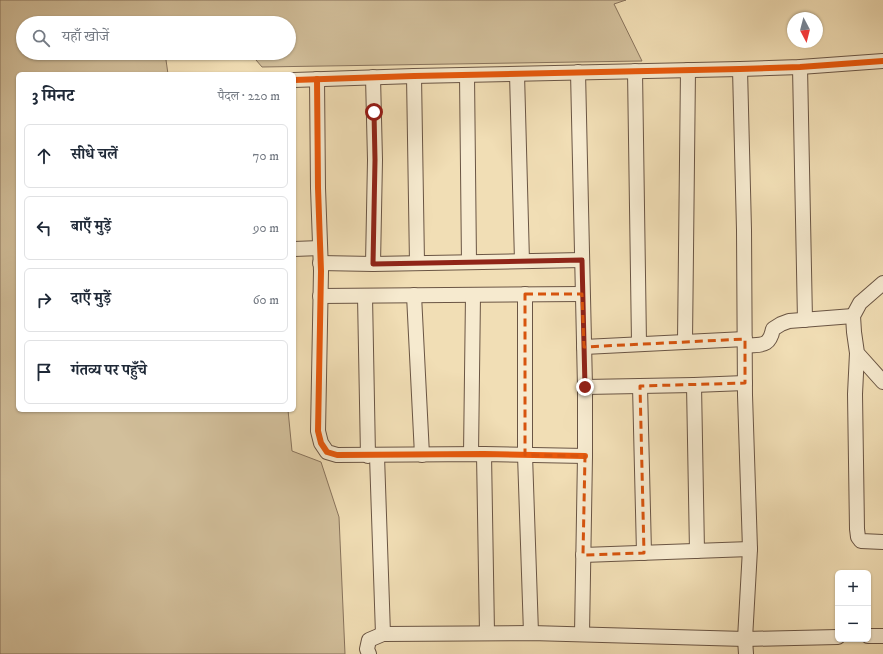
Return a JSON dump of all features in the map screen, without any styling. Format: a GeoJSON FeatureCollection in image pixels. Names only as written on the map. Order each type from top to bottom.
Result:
{"type":"FeatureCollection","features":[{"type":"Feature","properties":{"kind":"street"},"geometry":{"type":"LineString","coordinates":[[296,80],[740,69],[800,67],[883,61]]}},
{"type":"Feature","properties":{"kind":"street"},"geometry":{"type":"LineString","coordinates":[[800,67],[805,320]]}},
{"type":"Feature","properties":{"kind":"street"},"geometry":{"type":"LineString","coordinates":[[740,69],[744,230],[745,383],[750,549],[745,639],[746,654]]}},
{"type":"Feature","properties":{"kind":"street"},"geometry":{"type":"LineString","coordinates":[[685,341],[688,70]]}},
{"type":"Feature","properties":{"kind":"street"},"geometry":{"type":"LineString","coordinates":[[635,71],[639,343]]}},
{"type":"Feature","properties":{"kind":"street"},"geometry":{"type":"LineString","coordinates":[[578,72],[586,456],[582,634]]}},
{"type":"Feature","properties":{"kind":"street"},"geometry":{"type":"LineString","coordinates":[[517,74],[522,261]]}},
{"type":"Feature","properties":{"kind":"street"},"geometry":{"type":"LineString","coordinates":[[467,75],[468,262]]}},
{"type":"Feature","properties":{"kind":"street"},"geometry":{"type":"LineString","coordinates":[[414,76],[417,263]]}},
{"type":"Feature","properties":{"kind":"street"},"geometry":{"type":"LineString","coordinates":[[373,77],[375,160],[373,264]]}},
{"type":"Feature","properties":{"kind":"street"},"geometry":{"type":"LineString","coordinates":[[317,79],[320,248],[318,431],[321,443],[327,452],[337,456],[478,454],[586,456]]}},
{"type":"Feature","properties":{"kind":"street"},"geometry":{"type":"LineString","coordinates":[[296,249],[320,248]]}},
{"type":"Feature","properties":{"kind":"street"},"geometry":{"type":"LineString","coordinates":[[320,263],[373,264],[582,260]]}},
{"type":"Feature","properties":{"kind":"street"},"geometry":{"type":"LineString","coordinates":[[883,283],[860,303],[853,316],[857,353],[855,394],[858,537],[861,541],[883,542]]}},
{"type":"Feature","properties":{"kind":"street"},"geometry":{"type":"LineString","coordinates":[[525,294],[525,455],[531,633]]}},
{"type":"Feature","properties":{"kind":"street"},"geometry":{"type":"LineString","coordinates":[[320,296],[582,294]]}},
{"type":"Feature","properties":{"kind":"street"},"geometry":{"type":"LineString","coordinates":[[414,295],[422,455]]}},
{"type":"Feature","properties":{"kind":"street"},"geometry":{"type":"LineString","coordinates":[[473,295],[478,454],[487,633]]}},
{"type":"Feature","properties":{"kind":"street"},"geometry":{"type":"LineString","coordinates":[[365,296],[383,634]]}},
{"type":"Feature","properties":{"kind":"street"},"geometry":{"type":"LineString","coordinates":[[584,346],[685,341],[745,342],[764,344],[768,342],[772,335],[773,329],[789,321],[853,316]]}},
{"type":"Feature","properties":{"kind":"street"},"geometry":{"type":"LineString","coordinates":[[857,353],[883,382]]}},
{"type":"Feature","properties":{"kind":"street"},"geometry":{"type":"LineString","coordinates":[[585,387],[694,386],[745,383]]}},
{"type":"Feature","properties":{"kind":"street"},"geometry":{"type":"LineString","coordinates":[[640,386],[644,553]]}},
{"type":"Feature","properties":{"kind":"street"},"geometry":{"type":"LineString","coordinates":[[694,386],[697,551]]}},
{"type":"Feature","properties":{"kind":"street"},"geometry":{"type":"LineString","coordinates":[[583,555],[750,549]]}},
{"type":"Feature","properties":{"kind":"street"},"geometry":{"type":"LineString","coordinates":[[369,654],[367,650],[369,640],[383,634],[531,633],[745,639],[835,637]]}},
{"type":"Feature","properties":{"kind":"street"},"geometry":{"type":"LineString","coordinates":[[871,636],[883,636]]}},
{"type":"Feature","properties":{"kind":"highlighted area"},"geometry":{"type":"Polygon","coordinates":[[[525,294],[582,294],[584,347],[745,339],[745,383],[640,386],[644,553],[583,555],[585,456],[525,455],[525,294]]]}},
{"type":"Feature","properties":{"kind":"shaded area"},"geometry":{"type":"Polygon","coordinates":[[[0,0],[626,0],[614,4],[642,61],[262,67],[256,60],[296,60],[296,16],[16,16],[16,60],[166,60],[168,72],[16,72],[16,412],[288,412],[292,451],[321,462],[339,517],[345,654],[0,654],[0,0]]]}},
{"type":"Feature","properties":{"kind":"cycle path"},"geometry":{"type":"LineString","coordinates":[[296,80],[740,69],[800,67],[883,61]]}},
{"type":"Feature","properties":{"kind":"cycle path"},"geometry":{"type":"LineString","coordinates":[[317,79],[318,188],[321,271],[318,431],[321,443],[327,452],[337,455],[484,454],[585,456]]}},
{"type":"Feature","properties":{"kind":"route"},"geometry":{"type":"LineString","coordinates":[[374,112],[375,160],[373,264],[582,260],[585,387]]}}]}
